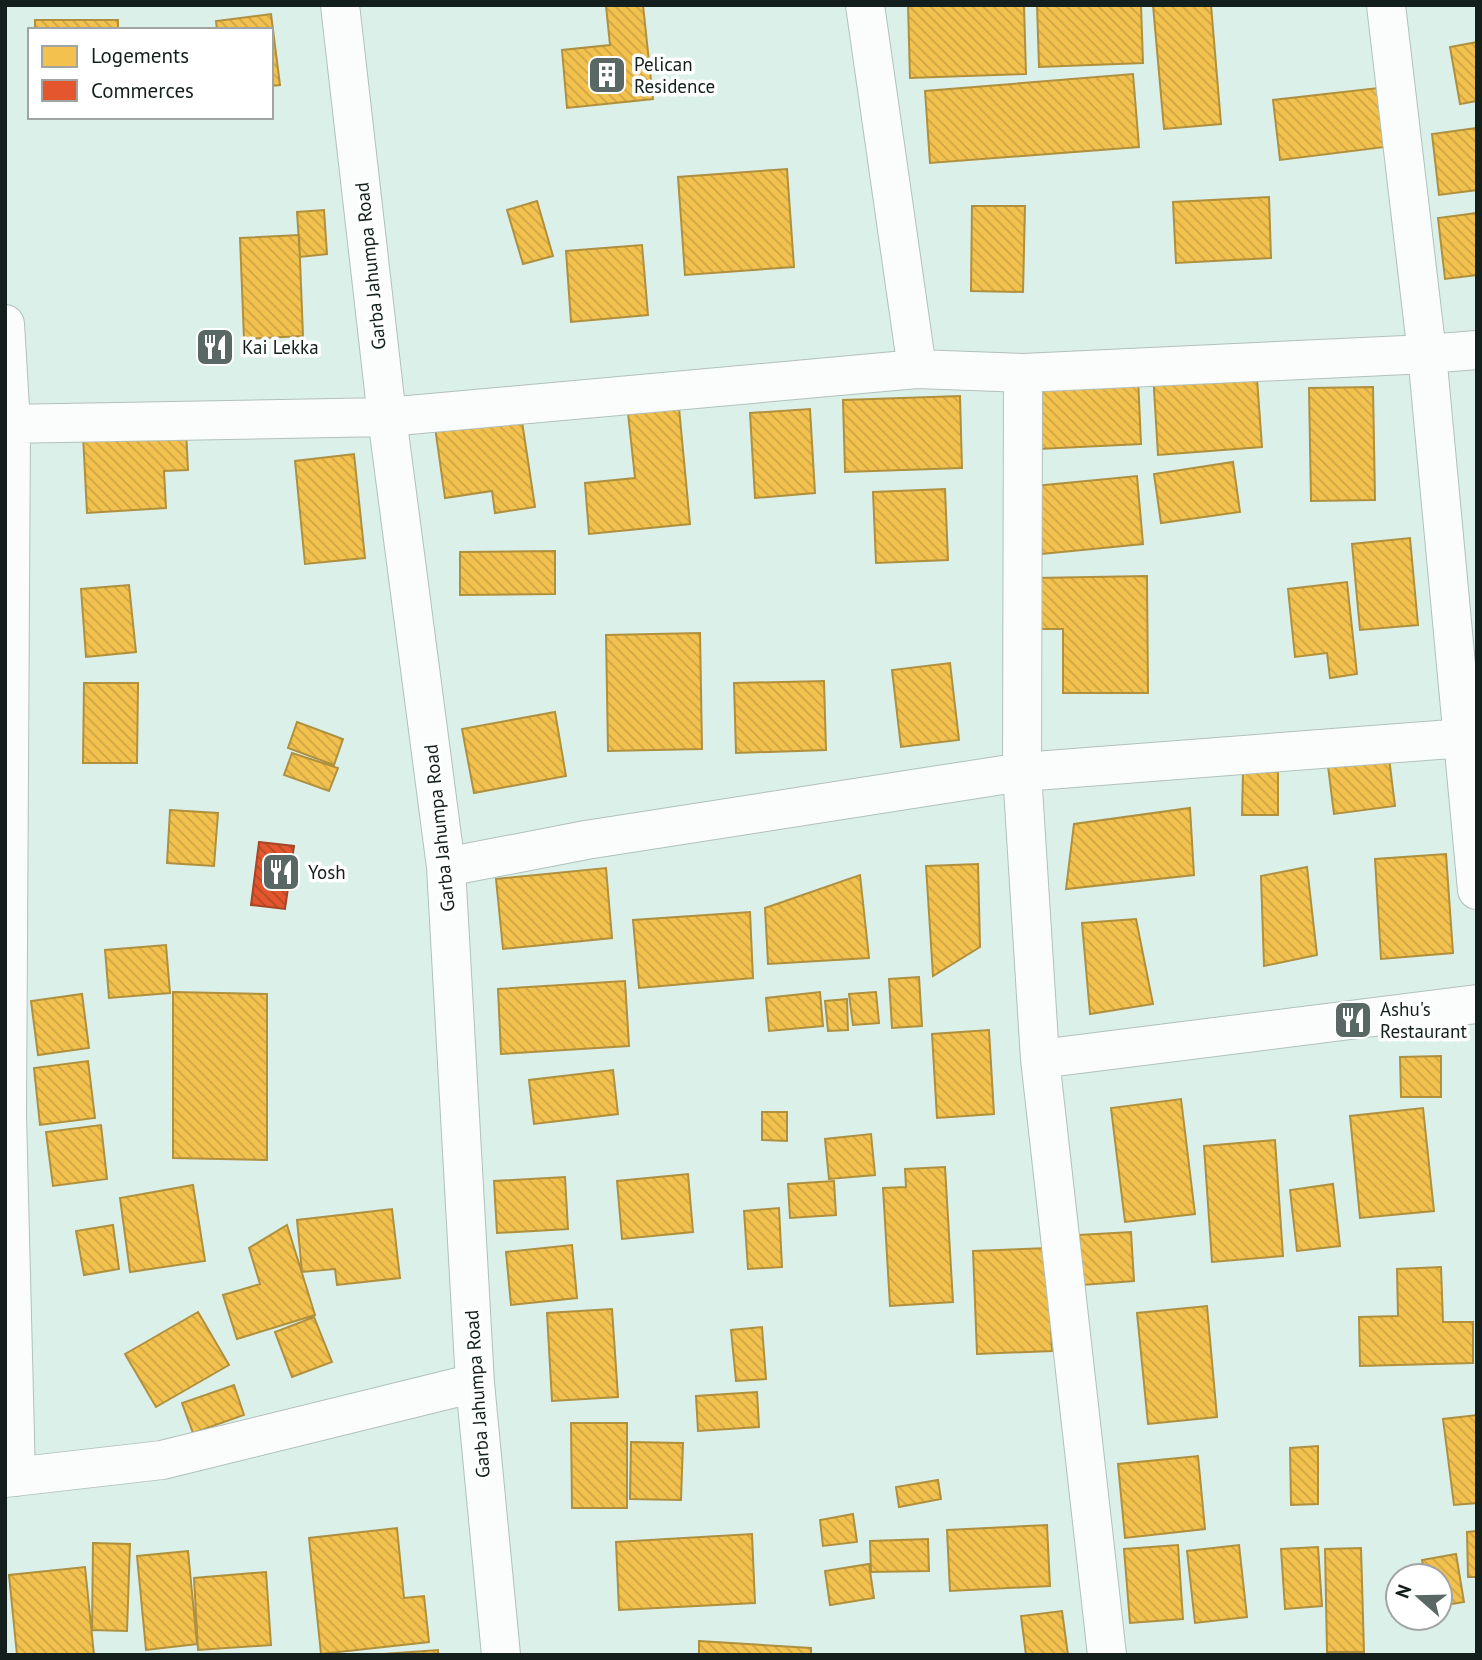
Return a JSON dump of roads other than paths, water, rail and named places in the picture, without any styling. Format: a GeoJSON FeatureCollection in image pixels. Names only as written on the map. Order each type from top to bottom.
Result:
{"type":"FeatureCollection","features":[{"type":"Feature","properties":{"kind":"street","name":"Garba Jahumpa Road"},"geometry":{"type":"LineString","coordinates":[[340,5],[387,417],[446,867],[475,1383],[501,1655]]}},
{"type":"Feature","properties":{"kind":"street"},"geometry":{"type":"LineString","coordinates":[[865,5],[917,369]]}},
{"type":"Feature","properties":{"kind":"street"},"geometry":{"type":"LineString","coordinates":[[1386,5],[1471,738],[1477,890]]}},
{"type":"Feature","properties":{"kind":"street"},"geometry":{"type":"LineString","coordinates":[[5,324],[8,424],[6,1115],[11,1477],[162,1460],[475,1383]]}},
{"type":"Feature","properties":{"kind":"street"},"geometry":{"type":"LineString","coordinates":[[8,424],[387,417],[917,369],[1023,373],[1477,350]]}},
{"type":"Feature","properties":{"kind":"street"},"geometry":{"type":"LineString","coordinates":[[1023,373],[1022,772],[1040,1059],[1107,1655]]}},
{"type":"Feature","properties":{"kind":"street"},"geometry":{"type":"LineString","coordinates":[[446,867],[586,841],[1022,772],[1471,738]]}},
{"type":"Feature","properties":{"kind":"street"},"geometry":{"type":"LineString","coordinates":[[1040,1059],[1477,1004]]}},
{"type":"Feature","properties":{"kind":"place","name":"Pelican Residence"},"geometry":{"type":"Point","coordinates":[607,75]}},
{"type":"Feature","properties":{"kind":"place","name":"Kai Lekka"},"geometry":{"type":"Point","coordinates":[215,347]}},
{"type":"Feature","properties":{"kind":"place","name":"Yosh"},"geometry":{"type":"Point","coordinates":[281,872]}},
{"type":"Feature","properties":{"kind":"place","name":"Ashu's Restaurant"},"geometry":{"type":"Point","coordinates":[1353,1020]}}]}
